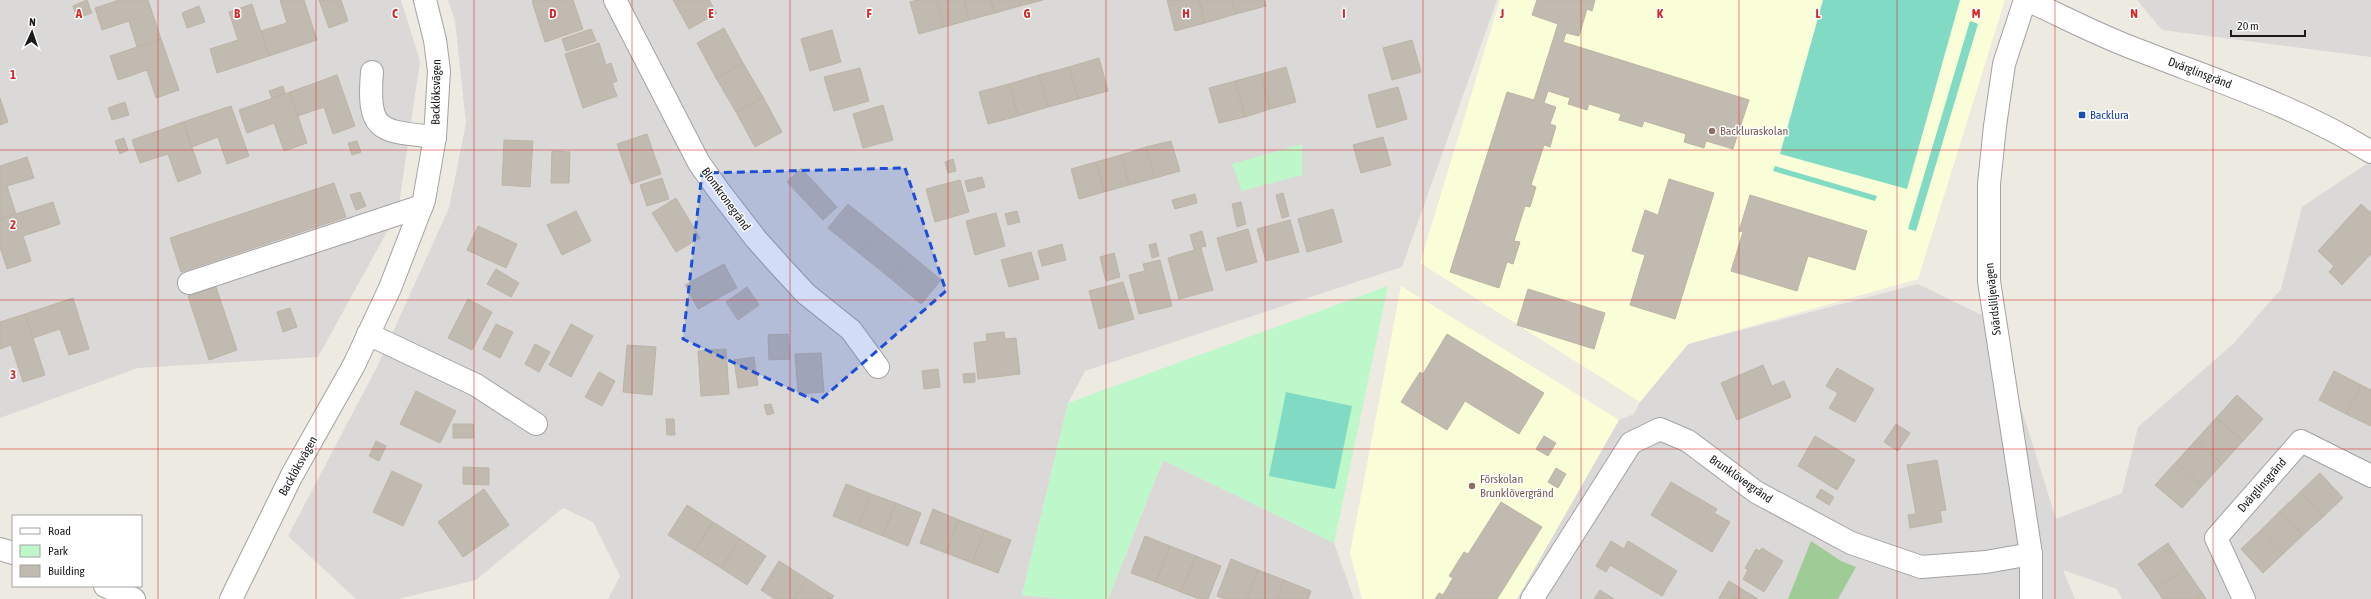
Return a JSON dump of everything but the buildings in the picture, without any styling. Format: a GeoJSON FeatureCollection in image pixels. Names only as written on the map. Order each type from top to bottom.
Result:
{"type":"FeatureCollection","features":[{"type":"Feature","properties":{"kind":"street","name":"Backlöksvägen"},"geometry":{"type":"LineString","coordinates":[[231,599],[273,512],[354,366],[390,288],[422,206],[434,137],[439,71],[435,40],[425,0]]}},
{"type":"Feature","properties":{"kind":"street","name":"Blomkronegränd"},"geometry":{"type":"LineString","coordinates":[[615,0],[699,163],[719,192],[756,239],[806,294],[851,330],[878,367]]}},
{"type":"Feature","properties":{"kind":"street","name":"Dvärglinsgränd"},"geometry":{"type":"LineString","coordinates":[[2026,0],[2114,41],[2211,76],[2336,130],[2371,152]]}},
{"type":"Feature","properties":{"kind":"street","name":"Svärdsliljevägen"},"geometry":{"type":"LineString","coordinates":[[2026,0],[2004,64],[1995,126],[1989,184],[1989,281],[2031,554],[2031,599]]}},
{"type":"Feature","properties":{"kind":"street","name":"Backlöksvägen"},"geometry":{"type":"LineString","coordinates":[[372,72],[371,104],[373,116],[381,127],[395,132],[434,137]]}},
{"type":"Feature","properties":{"kind":"street"},"geometry":{"type":"LineString","coordinates":[[189,283],[422,206]]}},
{"type":"Feature","properties":{"kind":"street"},"geometry":{"type":"LineString","coordinates":[[368,334],[476,385],[536,424]]}},
{"type":"Feature","properties":{"kind":"street","name":"Brunklövergränd"},"geometry":{"type":"LineString","coordinates":[[1532,599],[1631,443],[1660,429],[1688,441],[1756,492],[1858,546],[1921,566],[1986,562],[2031,554]]}},
{"type":"Feature","properties":{"kind":"street","name":"Dvärglinsgränd"},"geometry":{"type":"LineString","coordinates":[[2244,599],[2216,538],[2301,441],[2371,476]]}},
{"type":"Feature","properties":{"kind":"street"},"geometry":{"type":"LineString","coordinates":[[0,549],[12,553]]}},
{"type":"Feature","properties":{"kind":"street"},"geometry":{"type":"LineString","coordinates":[[107,587],[134,599]]}},
{"type":"Feature","properties":{"kind":"highlighted area"},"geometry":{"type":"Polygon","coordinates":[[[905,168],[946,291],[818,402],[683,339],[702,173],[905,168]]]}},
{"type":"Feature","properties":{"kind":"shaded area"},"geometry":{"type":"Polygon","coordinates":[[[0,0],[401,0],[420,61],[398,212],[318,357],[138,368],[0,418],[0,0]]]}},
{"type":"Feature","properties":{"kind":"shaded area"},"geometry":{"type":"Polygon","coordinates":[[[448,0],[1497,0],[1402,267],[1085,371],[1068,403],[1022,595],[1065,599],[608,599],[620,576],[593,522],[563,508],[476,580],[398,599],[356,599],[288,536],[378,365],[449,208],[466,123],[455,21],[448,0]]]}},
{"type":"Feature","properties":{"kind":"shaded area","name":"Backluraskolan"},"geometry":{"type":"Polygon","coordinates":[[[1500,0],[2005,0],[1918,279],[1688,344],[1640,402],[1420,263],[1500,0]]]}},
{"type":"Feature","properties":{"kind":"shaded area"},"geometry":{"type":"Polygon","coordinates":[[[2137,0],[2371,0],[2371,57],[2162,30],[2137,0]]]}},
{"type":"Feature","properties":{"kind":"shaded area"},"geometry":{"type":"Polygon","coordinates":[[[2371,161],[2371,599],[2122,599],[2117,589],[2063,570],[2075,599],[1517,599],[1619,420],[1634,414],[1640,402],[1688,344],[1918,284],[1994,321],[2056,519],[2122,493],[2138,427],[2234,343],[2281,289],[2302,207],[2371,161]]]}},
{"type":"Feature","properties":{"kind":"shaded area","name":"Förskolan Brunklövergränd"},"geometry":{"type":"Polygon","coordinates":[[[1401,286],[1619,420],[1517,599],[1362,599],[1350,553],[1401,286]]]}},
{"type":"Feature","properties":{"kind":"shaded area"},"geometry":{"type":"Polygon","coordinates":[[[1163,460],[1334,543],[1354,599],[1108,599],[1163,460]]]}},
{"type":"Feature","properties":{"kind":"green space"},"geometry":{"type":"Polygon","coordinates":[[[1823,0],[1960,0],[1907,189],[1780,154],[1823,0]]]}},
{"type":"Feature","properties":{"kind":"green space"},"geometry":{"type":"Polygon","coordinates":[[[1970,21],[1978,24],[1916,231],[1908,229],[1970,21]]]}},
{"type":"Feature","properties":{"kind":"green space"},"geometry":{"type":"Polygon","coordinates":[[[1302,144],[1302,175],[1242,191],[1232,164],[1302,144]]]}},
{"type":"Feature","properties":{"kind":"green space"},"geometry":{"type":"Polygon","coordinates":[[[1775,166],[1877,196],[1875,201],[1773,171],[1775,166]]]}},
{"type":"Feature","properties":{"kind":"green space"},"geometry":{"type":"Polygon","coordinates":[[[1388,286],[1334,543],[1163,460],[1108,599],[1065,599],[1022,595],[1068,403],[1388,286]]]}},
{"type":"Feature","properties":{"kind":"green space"},"geometry":{"type":"Polygon","coordinates":[[[1286,392],[1352,406],[1335,489],[1269,476],[1286,392]]]}},
{"type":"Feature","properties":{"kind":"green space"},"geometry":{"type":"Polygon","coordinates":[[[1811,541],[1841,561],[1856,567],[1838,599],[1788,599],[1811,541]]]}},
{"type":"Feature","properties":{"kind":"place","name":"Backlura"},"geometry":{"type":"Point","coordinates":[2082,115]}},
{"type":"Feature","properties":{"kind":"place","name":"Backluraskolan"},"geometry":{"type":"Point","coordinates":[1712,131]}},
{"type":"Feature","properties":{"kind":"place","name":"Förskolan Brunklövergränd"},"geometry":{"type":"Point","coordinates":[1472,486]}}]}
